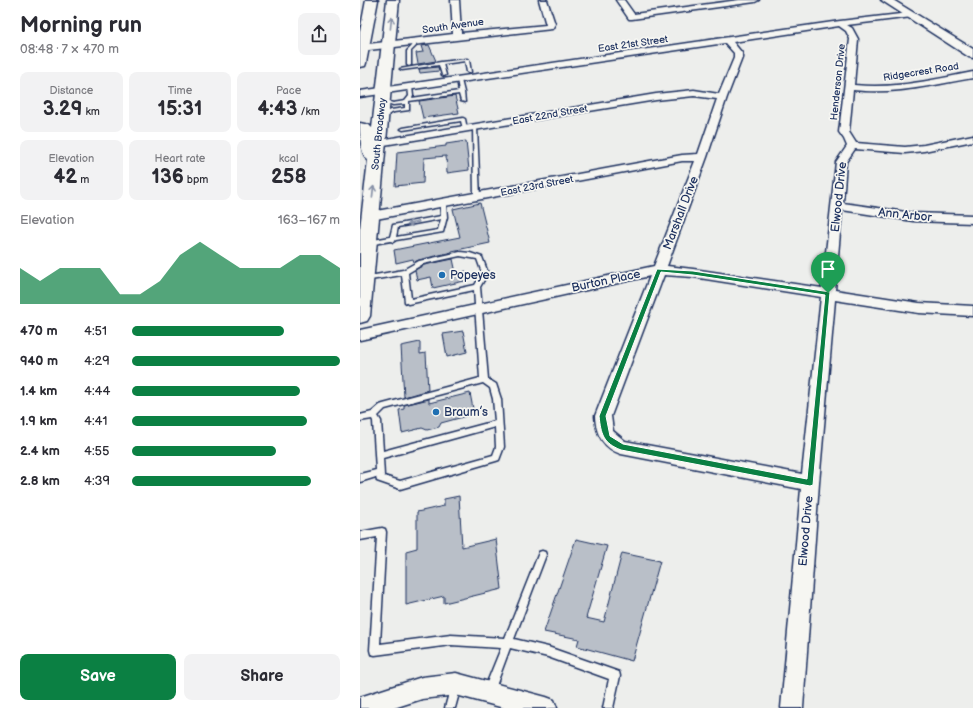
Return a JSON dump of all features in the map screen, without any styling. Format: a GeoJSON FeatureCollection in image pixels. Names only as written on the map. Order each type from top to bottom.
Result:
{"type":"FeatureCollection","features":[{"type":"Feature","properties":{"kind":"main road","name":"South Broadway"},"geometry":{"type":"LineString","coordinates":[[360,316],[368,243],[365,217],[376,168],[394,0]]}},
{"type":"Feature","properties":{"kind":"main road"},"geometry":{"type":"LineString","coordinates":[[886,0],[973,54]]}},
{"type":"Feature","properties":{"kind":"main road"},"geometry":{"type":"LineString","coordinates":[[360,63],[368,1]]}},
{"type":"Feature","properties":{"kind":"main road"},"geometry":{"type":"LineString","coordinates":[[360,127],[367,131],[366,138],[376,168]]}},
{"type":"Feature","properties":{"kind":"street"},"geometry":{"type":"LineString","coordinates":[[455,0],[457,37]]}},
{"type":"Feature","properties":{"kind":"street","name":"South Avenue"},"geometry":{"type":"LineString","coordinates":[[362,48],[509,30],[549,27],[551,24],[543,0]]}},
{"type":"Feature","properties":{"kind":"street"},"geometry":{"type":"LineString","coordinates":[[620,0],[632,18],[754,0]]}},
{"type":"Feature","properties":{"kind":"street"},"geometry":{"type":"LineString","coordinates":[[700,0],[708,7]]}},
{"type":"Feature","properties":{"kind":"street","name":"East 21st Street"},"geometry":{"type":"LineString","coordinates":[[360,94],[383,96],[410,87],[728,41],[840,23],[909,15]]}},
{"type":"Feature","properties":{"kind":"street","name":"Henderson Drive"},"geometry":{"type":"LineString","coordinates":[[840,23],[849,30],[854,39],[844,132],[849,138],[852,146]]}},
{"type":"Feature","properties":{"kind":"street","name":"Marshall Drive"},"geometry":{"type":"LineString","coordinates":[[728,41],[738,53],[738,58],[722,97],[702,157],[603,416],[604,429],[607,438],[621,447],[810,483]]}},
{"type":"Feature","properties":{"kind":"street","name":"Ridgecrest Road"},"geometry":{"type":"LineString","coordinates":[[849,88],[876,90],[892,89],[973,75]]}},
{"type":"Feature","properties":{"kind":"street","name":"East 22nd Street"},"geometry":{"type":"LineString","coordinates":[[378,142],[679,94],[694,93],[722,97]]}},
{"type":"Feature","properties":{"kind":"street","name":"Elwood Drive"},"geometry":{"type":"LineString","coordinates":[[792,708],[810,483],[838,206],[841,162],[843,156],[849,152],[852,146],[905,150],[924,148],[973,138]]}},
{"type":"Feature","properties":{"kind":"street","name":"East 23rd Street"},"geometry":{"type":"LineString","coordinates":[[365,217],[477,198],[682,158],[702,157]]}},
{"type":"Feature","properties":{"kind":"street","name":"Ann Arbor"},"geometry":{"type":"LineString","coordinates":[[838,206],[913,217],[973,219]]}},
{"type":"Feature","properties":{"kind":"street","name":"Burton Place"},"geometry":{"type":"LineString","coordinates":[[360,335],[639,273],[659,270],[693,273],[919,308],[973,311]]}},
{"type":"Feature","properties":{"kind":"street"},"geometry":{"type":"LineString","coordinates":[[360,708],[422,688],[456,684],[546,708]]}},
{"type":"Feature","properties":{"kind":"lane"},"geometry":{"type":"LineString","coordinates":[[409,65],[409,52],[414,46],[415,42]]}},
{"type":"Feature","properties":{"kind":"lane"},"geometry":{"type":"LineString","coordinates":[[402,69],[467,60],[469,72]]}},
{"type":"Feature","properties":{"kind":"lane"},"geometry":{"type":"LineString","coordinates":[[441,63],[444,75]]}},
{"type":"Feature","properties":{"kind":"lane"},"geometry":{"type":"LineString","coordinates":[[459,80],[463,101]]}},
{"type":"Feature","properties":{"kind":"lane"},"geometry":{"type":"LineString","coordinates":[[381,117],[392,111],[407,109],[407,101],[411,96],[410,87]]}},
{"type":"Feature","properties":{"kind":"lane"},"geometry":{"type":"LineString","coordinates":[[383,96],[393,104],[462,92]]}},
{"type":"Feature","properties":{"kind":"lane"},"geometry":{"type":"LineString","coordinates":[[403,129],[463,119],[470,128],[477,198]]}},
{"type":"Feature","properties":{"kind":"lane"},"geometry":{"type":"LineString","coordinates":[[368,243],[441,231],[444,217],[443,204]]}},
{"type":"Feature","properties":{"kind":"lane"},"geometry":{"type":"LineString","coordinates":[[393,240],[395,226],[444,217]]}},
{"type":"Feature","properties":{"kind":"lane"},"geometry":{"type":"LineString","coordinates":[[364,280],[405,272],[421,262],[460,254],[480,258],[485,274],[477,287],[484,380],[493,387],[497,399],[500,447],[496,458],[400,485],[380,478],[377,421],[374,415]]}},
{"type":"Feature","properties":{"kind":"lane"},"geometry":{"type":"LineString","coordinates":[[405,272],[408,302],[477,287]]}},
{"type":"Feature","properties":{"kind":"lane"},"geometry":{"type":"LineString","coordinates":[[360,418],[374,415],[383,407],[484,380]]}},
{"type":"Feature","properties":{"kind":"lane"},"geometry":{"type":"LineString","coordinates":[[378,456],[498,423]]}},
{"type":"Feature","properties":{"kind":"lane"},"geometry":{"type":"LineString","coordinates":[[360,478],[379,473]]}},
{"type":"Feature","properties":{"kind":"lane"},"geometry":{"type":"LineString","coordinates":[[360,536],[382,532],[375,650],[451,640],[508,643],[548,652],[615,676],[608,708]]}},
{"type":"Feature","properties":{"kind":"lane"},"geometry":{"type":"LineString","coordinates":[[488,692],[542,555]]}},
{"type":"Feature","properties":{"kind":"lane"},"geometry":{"type":"LineString","coordinates":[[450,708],[456,684]]}},
{"type":"Feature","properties":{"kind":"building"},"geometry":{"type":"Polygon","coordinates":[[[429,45],[436,61],[418,64],[416,53],[423,52],[421,46],[429,45]]]}},
{"type":"Feature","properties":{"kind":"building"},"geometry":{"type":"Polygon","coordinates":[[[438,67],[439,71],[420,73],[419,69],[438,67]]]}},
{"type":"Feature","properties":{"kind":"building"},"geometry":{"type":"Polygon","coordinates":[[[455,96],[459,113],[423,118],[419,101],[455,96]]]}},
{"type":"Feature","properties":{"kind":"building"},"geometry":{"type":"Polygon","coordinates":[[[466,141],[469,170],[447,173],[446,156],[424,158],[423,183],[395,186],[397,152],[446,146],[446,144],[466,141]]]}},
{"type":"Feature","properties":{"kind":"building"},"geometry":{"type":"Polygon","coordinates":[[[480,203],[490,243],[452,251],[414,262],[413,259],[396,263],[394,250],[460,237],[453,209],[480,203]]]}},
{"type":"Feature","properties":{"kind":"building","name":"Popeyes"},"geometry":{"type":"Polygon","coordinates":[[[453,259],[456,273],[466,271],[469,280],[433,288],[431,277],[417,280],[415,270],[424,265],[453,259]]]}},
{"type":"Feature","properties":{"kind":"building"},"geometry":{"type":"Polygon","coordinates":[[[463,331],[467,352],[447,357],[443,334],[463,331]]]}},
{"type":"Feature","properties":{"kind":"building"},"geometry":{"type":"Polygon","coordinates":[[[420,342],[420,354],[426,353],[428,390],[404,397],[401,346],[420,342]]]}},
{"type":"Feature","properties":{"kind":"building","name":"Braum’s"},"geometry":{"type":"Polygon","coordinates":[[[470,393],[474,414],[441,423],[439,427],[427,430],[422,428],[402,433],[399,410],[404,409],[404,405],[429,399],[429,403],[470,393]]]}},
{"type":"Feature","properties":{"kind":"building"},"geometry":{"type":"Polygon","coordinates":[[[459,496],[462,547],[496,539],[502,589],[444,603],[444,596],[406,605],[406,551],[417,548],[417,512],[444,506],[444,499],[459,496]]]}},
{"type":"Feature","properties":{"kind":"building"},"geometry":{"type":"Polygon","coordinates":[[[576,539],[607,546],[586,618],[604,622],[622,553],[660,561],[632,661],[577,646],[579,639],[544,632],[576,539]]]}},
{"type":"Feature","properties":{"kind":"place","name":"Popeyes"},"geometry":{"type":"Point","coordinates":[442,275]}},
{"type":"Feature","properties":{"kind":"place","name":"Braum’s"},"geometry":{"type":"Point","coordinates":[436,412]}},
{"type":"Feature","properties":{"kind":"route"},"geometry":{"type":"LineString","coordinates":[[659,270],[674,270],[828,293],[810,483],[621,447],[607,438],[604,429],[603,416],[659,270]]}}]}
